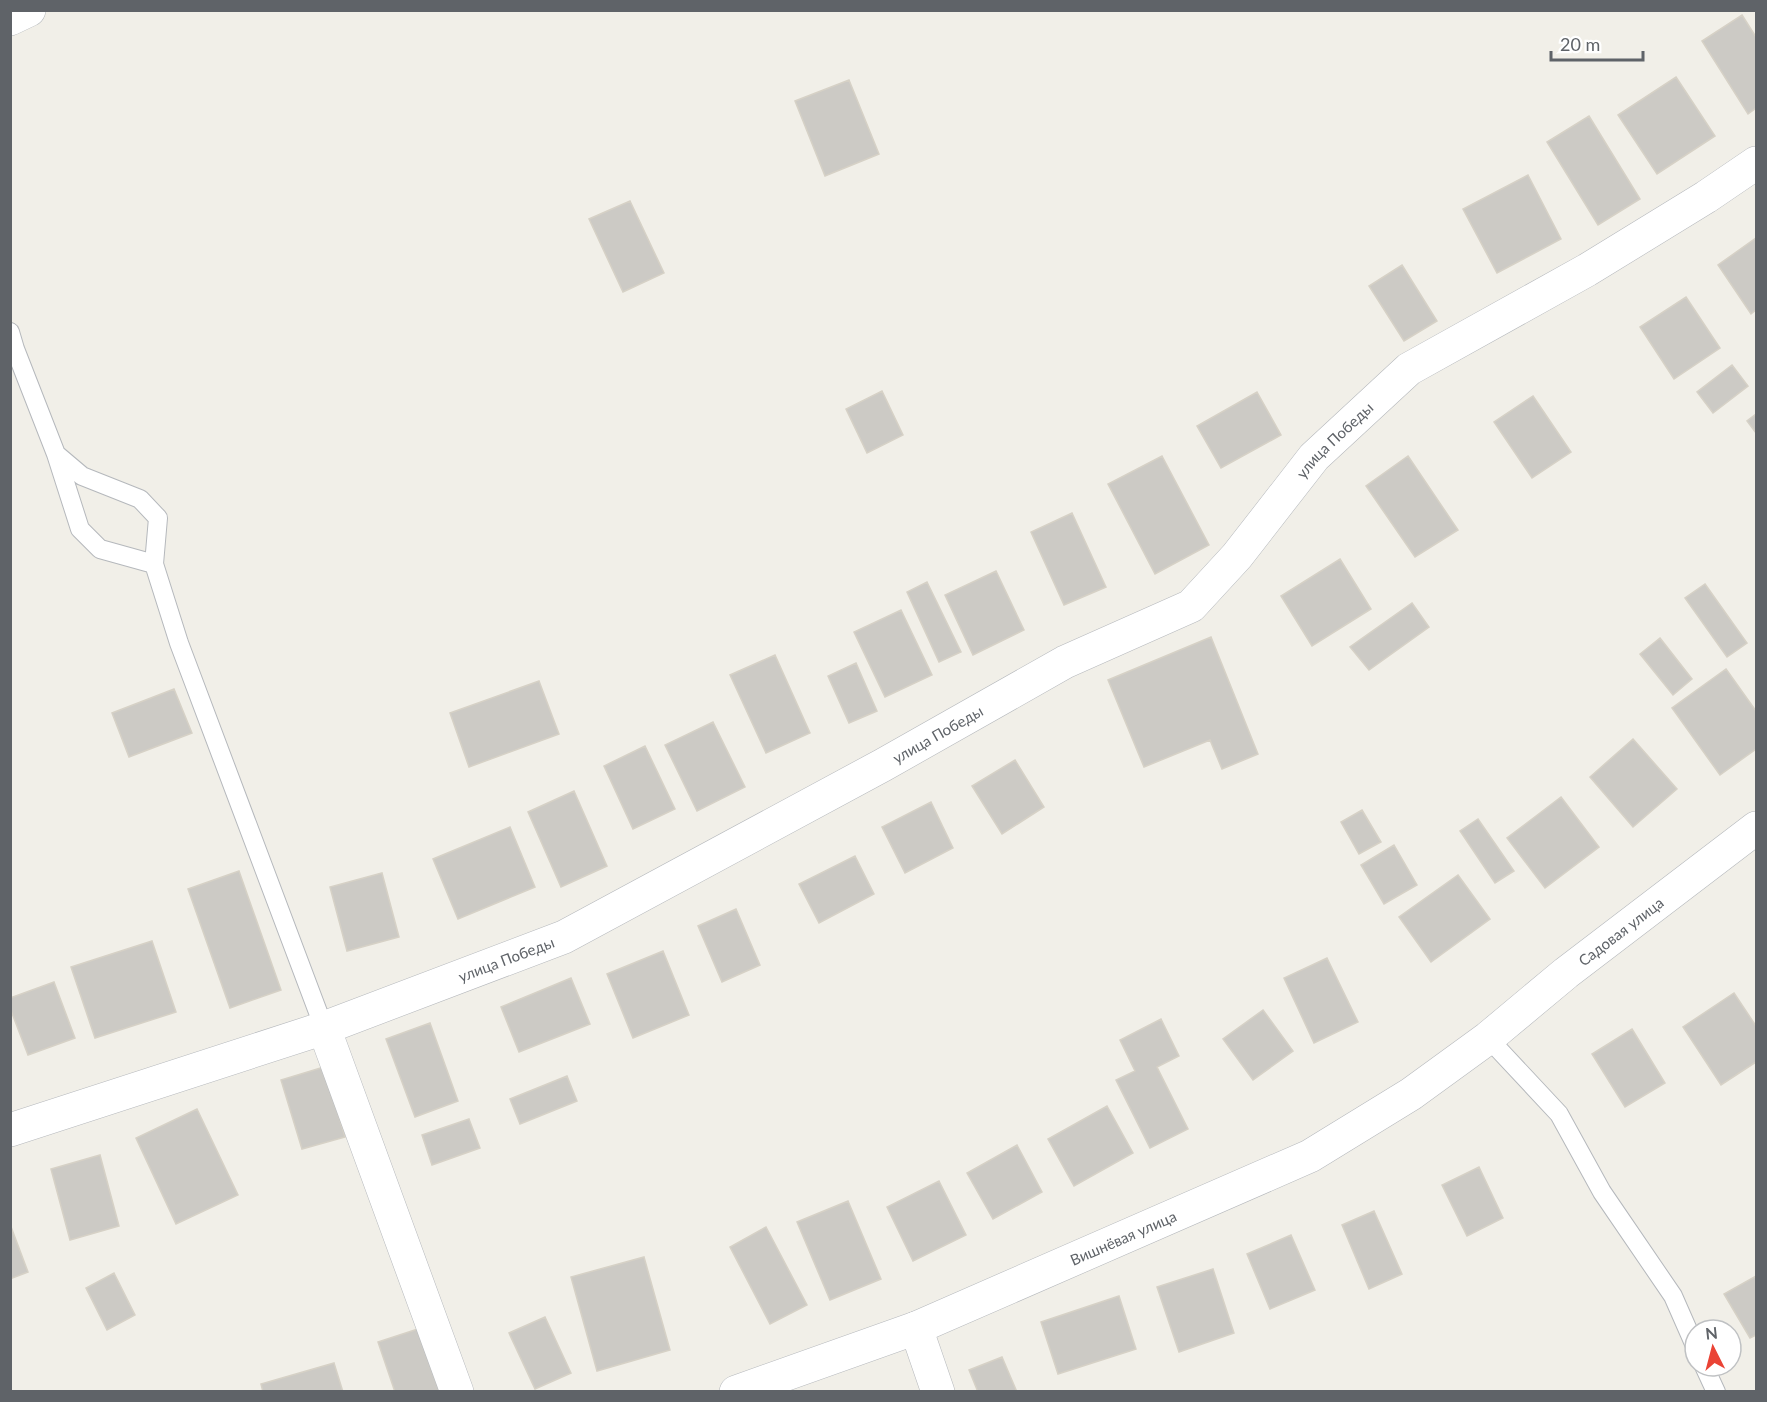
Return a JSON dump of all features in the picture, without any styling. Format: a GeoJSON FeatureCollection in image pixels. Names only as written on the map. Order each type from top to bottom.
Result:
{"type":"FeatureCollection","features":[{"type":"Feature","properties":{"kind":"street"},"geometry":{"type":"LineString","coordinates":[[10,19],[29,10]]}},
{"type":"Feature","properties":{"kind":"street","name":"улица Победы"},"geometry":{"type":"LineString","coordinates":[[10,1130],[324,1028],[564,937],[883,765],[1065,662],[1191,606],[1237,556],[1314,457],[1409,369],[1587,270],[1706,197],[1756,163]]}},
{"type":"Feature","properties":{"kind":"street","name":"Садовая улица"},"geometry":{"type":"LineString","coordinates":[[1488,1038],[1566,973],[1756,828]]}},
{"type":"Feature","properties":{"kind":"street"},"geometry":{"type":"LineString","coordinates":[[324,1028],[457,1392]]}},
{"type":"Feature","properties":{"kind":"street","name":"Вишнёвая улица"},"geometry":{"type":"LineString","coordinates":[[736,1392],[916,1328],[1310,1156],[1411,1094],[1488,1038]]}},
{"type":"Feature","properties":{"kind":"street"},"geometry":{"type":"LineString","coordinates":[[916,1328],[938,1392]]}},
{"type":"Feature","properties":{"kind":"lane"},"geometry":{"type":"LineString","coordinates":[[10,332],[56,454],[80,529],[100,549],[154,564]]}},
{"type":"Feature","properties":{"kind":"lane"},"geometry":{"type":"LineString","coordinates":[[56,454],[82,476],[140,499],[158,518],[154,564],[180,643],[324,1028]]}},
{"type":"Feature","properties":{"kind":"lane"},"geometry":{"type":"LineString","coordinates":[[1488,1038],[1559,1114],[1602,1192],[1673,1296],[1683,1319]]}},
{"type":"Feature","properties":{"kind":"lane"},"geometry":{"type":"LineString","coordinates":[[1710,1378],[1716,1392]]}},
{"type":"Feature","properties":{"kind":"building"},"geometry":{"type":"Polygon","coordinates":[[[1742,15],[1756,37],[1756,108],[1748,114],[1702,41],[1742,15]]]}},
{"type":"Feature","properties":{"kind":"building"},"geometry":{"type":"Polygon","coordinates":[[[1676,77],[1715,136],[1657,174],[1618,115],[1676,77]]]}},
{"type":"Feature","properties":{"kind":"building"},"geometry":{"type":"Polygon","coordinates":[[[849,80],[879,154],[825,176],[795,101],[849,80]]]}},
{"type":"Feature","properties":{"kind":"building"},"geometry":{"type":"Polygon","coordinates":[[[1589,116],[1640,199],[1598,225],[1547,142],[1589,116]]]}},
{"type":"Feature","properties":{"kind":"building"},"geometry":{"type":"Polygon","coordinates":[[[1528,175],[1561,239],[1497,273],[1463,209],[1528,175]]]}},
{"type":"Feature","properties":{"kind":"building"},"geometry":{"type":"Polygon","coordinates":[[[630,201],[664,273],[623,292],[589,219],[630,201]]]}},
{"type":"Feature","properties":{"kind":"building"},"geometry":{"type":"Polygon","coordinates":[[[1756,238],[1756,310],[1751,314],[1718,265],[1756,238]]]}},
{"type":"Feature","properties":{"kind":"building"},"geometry":{"type":"Polygon","coordinates":[[[1402,265],[1437,321],[1404,341],[1369,286],[1402,265]]]}},
{"type":"Feature","properties":{"kind":"building"},"geometry":{"type":"Polygon","coordinates":[[[1686,297],[1720,348],[1674,379],[1640,327],[1686,297]]]}},
{"type":"Feature","properties":{"kind":"building"},"geometry":{"type":"Polygon","coordinates":[[[1732,365],[1748,386],[1713,413],[1697,392],[1732,365]]]}},
{"type":"Feature","properties":{"kind":"building"},"geometry":{"type":"Polygon","coordinates":[[[882,391],[903,435],[867,453],[846,409],[882,391]]]}},
{"type":"Feature","properties":{"kind":"building"},"geometry":{"type":"Polygon","coordinates":[[[1257,392],[1281,435],[1221,468],[1197,426],[1257,392]]]}},
{"type":"Feature","properties":{"kind":"building"},"geometry":{"type":"Polygon","coordinates":[[[1533,396],[1571,452],[1532,478],[1494,422],[1533,396]]]}},
{"type":"Feature","properties":{"kind":"building"},"geometry":{"type":"Polygon","coordinates":[[[1756,414],[1756,433],[1747,421],[1756,414]]]}},
{"type":"Feature","properties":{"kind":"building"},"geometry":{"type":"Polygon","coordinates":[[[1162,456],[1209,545],[1155,574],[1108,484],[1162,456]]]}},
{"type":"Feature","properties":{"kind":"building"},"geometry":{"type":"Polygon","coordinates":[[[1408,456],[1458,530],[1415,557],[1366,486],[1408,456]]]}},
{"type":"Feature","properties":{"kind":"building"},"geometry":{"type":"Polygon","coordinates":[[[1072,513],[1106,587],[1064,605],[1031,532],[1072,513]]]}},
{"type":"Feature","properties":{"kind":"building"},"geometry":{"type":"Polygon","coordinates":[[[1340,559],[1371,609],[1312,646],[1281,596],[1340,559]]]}},
{"type":"Feature","properties":{"kind":"building"},"geometry":{"type":"Polygon","coordinates":[[[996,571],[1024,630],[973,655],[945,595],[996,571]]]}},
{"type":"Feature","properties":{"kind":"building"},"geometry":{"type":"Polygon","coordinates":[[[927,582],[961,652],[939,662],[907,592],[927,582]]]}},
{"type":"Feature","properties":{"kind":"building"},"geometry":{"type":"Polygon","coordinates":[[[1705,584],[1747,643],[1727,657],[1685,598],[1705,584]]]}},
{"type":"Feature","properties":{"kind":"building"},"geometry":{"type":"Polygon","coordinates":[[[1412,603],[1429,627],[1369,670],[1350,647],[1412,603]]]}},
{"type":"Feature","properties":{"kind":"building"},"geometry":{"type":"Polygon","coordinates":[[[901,610],[932,675],[885,697],[854,632],[901,610]]]}},
{"type":"Feature","properties":{"kind":"building"},"geometry":{"type":"Polygon","coordinates":[[[1211,637],[1258,754],[1222,769],[1210,740],[1144,767],[1108,680],[1211,637]]]}},
{"type":"Feature","properties":{"kind":"building"},"geometry":{"type":"Polygon","coordinates":[[[1660,638],[1692,679],[1673,695],[1640,654],[1660,638]]]}},
{"type":"Feature","properties":{"kind":"building"},"geometry":{"type":"Polygon","coordinates":[[[775,655],[810,733],[766,753],[730,675],[775,655]]]}},
{"type":"Feature","properties":{"kind":"building"},"geometry":{"type":"Polygon","coordinates":[[[856,663],[877,711],[849,723],[828,676],[856,663]]]}},
{"type":"Feature","properties":{"kind":"building"},"geometry":{"type":"Polygon","coordinates":[[[1726,669],[1756,711],[1756,749],[1720,775],[1672,708],[1726,669]]]}},
{"type":"Feature","properties":{"kind":"building"},"geometry":{"type":"Polygon","coordinates":[[[539,681],[559,734],[469,767],[450,713],[539,681]]]}},
{"type":"Feature","properties":{"kind":"building"},"geometry":{"type":"Polygon","coordinates":[[[174,689],[192,733],[129,757],[112,713],[174,689]]]}},
{"type":"Feature","properties":{"kind":"building"},"geometry":{"type":"Polygon","coordinates":[[[713,722],[745,787],[697,811],[665,745],[713,722]]]}},
{"type":"Feature","properties":{"kind":"building"},"geometry":{"type":"Polygon","coordinates":[[[1633,739],[1677,789],[1633,827],[1590,777],[1633,739]]]}},
{"type":"Feature","properties":{"kind":"building"},"geometry":{"type":"Polygon","coordinates":[[[645,746],[675,809],[633,829],[604,766],[645,746]]]}},
{"type":"Feature","properties":{"kind":"building"},"geometry":{"type":"Polygon","coordinates":[[[1015,760],[1044,807],[1002,834],[972,786],[1015,760]]]}},
{"type":"Feature","properties":{"kind":"building"},"geometry":{"type":"Polygon","coordinates":[[[574,791],[607,866],[561,887],[528,812],[574,791]]]}},
{"type":"Feature","properties":{"kind":"building"},"geometry":{"type":"Polygon","coordinates":[[[1561,797],[1599,847],[1545,888],[1507,838],[1561,797]]]}},
{"type":"Feature","properties":{"kind":"building"},"geometry":{"type":"Polygon","coordinates":[[[931,802],[953,848],[905,873],[882,827],[931,802]]]}},
{"type":"Feature","properties":{"kind":"building"},"geometry":{"type":"Polygon","coordinates":[[[1362,810],[1381,842],[1359,854],[1341,822],[1362,810]]]}},
{"type":"Feature","properties":{"kind":"building"},"geometry":{"type":"Polygon","coordinates":[[[1478,819],[1514,871],[1495,883],[1460,831],[1478,819]]]}},
{"type":"Feature","properties":{"kind":"building"},"geometry":{"type":"Polygon","coordinates":[[[510,827],[535,887],[458,919],[433,859],[510,827]]]}},
{"type":"Feature","properties":{"kind":"building"},"geometry":{"type":"Polygon","coordinates":[[[1394,845],[1417,885],[1384,904],[1361,865],[1394,845]]]}},
{"type":"Feature","properties":{"kind":"building"},"geometry":{"type":"Polygon","coordinates":[[[855,856],[874,894],[819,923],[799,884],[855,856]]]}},
{"type":"Feature","properties":{"kind":"building"},"geometry":{"type":"Polygon","coordinates":[[[239,871],[281,990],[230,1008],[188,889],[239,871]]]}},
{"type":"Feature","properties":{"kind":"building"},"geometry":{"type":"Polygon","coordinates":[[[382,873],[399,937],[347,951],[330,887],[382,873]]]}},
{"type":"Feature","properties":{"kind":"building"},"geometry":{"type":"Polygon","coordinates":[[[1458,875],[1490,919],[1431,962],[1399,917],[1458,875]]]}},
{"type":"Feature","properties":{"kind":"building"},"geometry":{"type":"Polygon","coordinates":[[[736,909],[760,965],[722,982],[698,926],[736,909]]]}},
{"type":"Feature","properties":{"kind":"building"},"geometry":{"type":"Polygon","coordinates":[[[152,941],[176,1012],[95,1038],[71,967],[152,941]]]}},
{"type":"Feature","properties":{"kind":"building"},"geometry":{"type":"Polygon","coordinates":[[[663,951],[689,1015],[633,1038],[607,974],[663,951]]]}},
{"type":"Feature","properties":{"kind":"building"},"geometry":{"type":"Polygon","coordinates":[[[1327,958],[1358,1022],[1314,1043],[1284,978],[1327,958]]]}},
{"type":"Feature","properties":{"kind":"building"},"geometry":{"type":"Polygon","coordinates":[[[571,978],[590,1024],[519,1052],[501,1007],[571,978]]]}},
{"type":"Feature","properties":{"kind":"building"},"geometry":{"type":"Polygon","coordinates":[[[54,982],[75,1038],[28,1055],[10,1008],[10,998],[54,982]]]}},
{"type":"Feature","properties":{"kind":"building"},"geometry":{"type":"Polygon","coordinates":[[[1734,993],[1756,1026],[1756,1062],[1721,1085],[1683,1027],[1734,993]]]}},
{"type":"Feature","properties":{"kind":"building"},"geometry":{"type":"Polygon","coordinates":[[[1263,1010],[1293,1051],[1253,1080],[1223,1039],[1263,1010]]]}},
{"type":"Feature","properties":{"kind":"building"},"geometry":{"type":"Polygon","coordinates":[[[1161,1019],[1179,1056],[1157,1067],[1188,1129],[1150,1148],[1116,1080],[1135,1071],[1120,1040],[1161,1019]]]}},
{"type":"Feature","properties":{"kind":"building"},"geometry":{"type":"Polygon","coordinates":[[[430,1023],[458,1101],[415,1117],[386,1039],[430,1023]]]}},
{"type":"Feature","properties":{"kind":"building"},"geometry":{"type":"Polygon","coordinates":[[[1632,1029],[1665,1083],[1625,1107],[1592,1054],[1632,1029]]]}},
{"type":"Feature","properties":{"kind":"building"},"geometry":{"type":"Polygon","coordinates":[[[324,1067],[345,1137],[302,1149],[281,1080],[324,1067]]]}},
{"type":"Feature","properties":{"kind":"building"},"geometry":{"type":"Polygon","coordinates":[[[567,1076],[577,1101],[520,1124],[510,1099],[567,1076]]]}},
{"type":"Feature","properties":{"kind":"building"},"geometry":{"type":"Polygon","coordinates":[[[1107,1106],[1133,1153],[1074,1186],[1048,1139],[1107,1106]]]}},
{"type":"Feature","properties":{"kind":"building"},"geometry":{"type":"Polygon","coordinates":[[[197,1109],[238,1195],[176,1224],[136,1138],[197,1109]]]}},
{"type":"Feature","properties":{"kind":"building"},"geometry":{"type":"Polygon","coordinates":[[[469,1119],[480,1148],[432,1165],[422,1135],[469,1119]]]}},
{"type":"Feature","properties":{"kind":"building"},"geometry":{"type":"Polygon","coordinates":[[[1017,1145],[1042,1192],[993,1219],[967,1173],[1017,1145]]]}},
{"type":"Feature","properties":{"kind":"building"},"geometry":{"type":"Polygon","coordinates":[[[100,1155],[119,1226],[70,1240],[51,1169],[100,1155]]]}},
{"type":"Feature","properties":{"kind":"building"},"geometry":{"type":"Polygon","coordinates":[[[1479,1167],[1503,1218],[1467,1236],[1442,1185],[1479,1167]]]}},
{"type":"Feature","properties":{"kind":"building"},"geometry":{"type":"Polygon","coordinates":[[[939,1181],[966,1235],[913,1261],[887,1207],[939,1181]]]}},
{"type":"Feature","properties":{"kind":"building"},"geometry":{"type":"Polygon","coordinates":[[[848,1201],[881,1279],[830,1300],[797,1222],[848,1201]]]}},
{"type":"Feature","properties":{"kind":"building"},"geometry":{"type":"Polygon","coordinates":[[[1374,1211],[1402,1274],[1369,1289],[1342,1225],[1374,1211]]]}},
{"type":"Feature","properties":{"kind":"building"},"geometry":{"type":"Polygon","coordinates":[[[10,1224],[28,1272],[10,1279],[10,1224]]]}},
{"type":"Feature","properties":{"kind":"building"},"geometry":{"type":"Polygon","coordinates":[[[766,1227],[807,1305],[770,1324],[730,1247],[766,1227]]]}},
{"type":"Feature","properties":{"kind":"building"},"geometry":{"type":"Polygon","coordinates":[[[1291,1235],[1315,1290],[1270,1309],[1247,1254],[1291,1235]]]}},
{"type":"Feature","properties":{"kind":"building"},"geometry":{"type":"Polygon","coordinates":[[[644,1257],[670,1350],[597,1371],[571,1277],[644,1257]]]}},
{"type":"Feature","properties":{"kind":"building"},"geometry":{"type":"Polygon","coordinates":[[[1213,1269],[1234,1333],[1179,1352],[1157,1287],[1213,1269]]]}},
{"type":"Feature","properties":{"kind":"building"},"geometry":{"type":"Polygon","coordinates":[[[114,1273],[135,1315],[107,1330],[86,1288],[114,1273]]]}},
{"type":"Feature","properties":{"kind":"building"},"geometry":{"type":"Polygon","coordinates":[[[1756,1276],[1756,1335],[1750,1338],[1743,1326],[1743,1318],[1738,1318],[1724,1294],[1756,1276]]]}},
{"type":"Feature","properties":{"kind":"building"},"geometry":{"type":"Polygon","coordinates":[[[1119,1296],[1136,1349],[1058,1374],[1041,1322],[1119,1296]]]}},
{"type":"Feature","properties":{"kind":"building"},"geometry":{"type":"Polygon","coordinates":[[[545,1317],[571,1373],[535,1389],[509,1333],[545,1317]]]}},
{"type":"Feature","properties":{"kind":"building"},"geometry":{"type":"Polygon","coordinates":[[[424,1327],[445,1392],[395,1392],[378,1342],[424,1327]]]}},
{"type":"Feature","properties":{"kind":"building"},"geometry":{"type":"Polygon","coordinates":[[[1002,1357],[1017,1392],[978,1392],[969,1370],[1002,1357]]]}},
{"type":"Feature","properties":{"kind":"building"},"geometry":{"type":"Polygon","coordinates":[[[334,1363],[343,1392],[263,1392],[261,1384],[334,1363]]]}}]}
